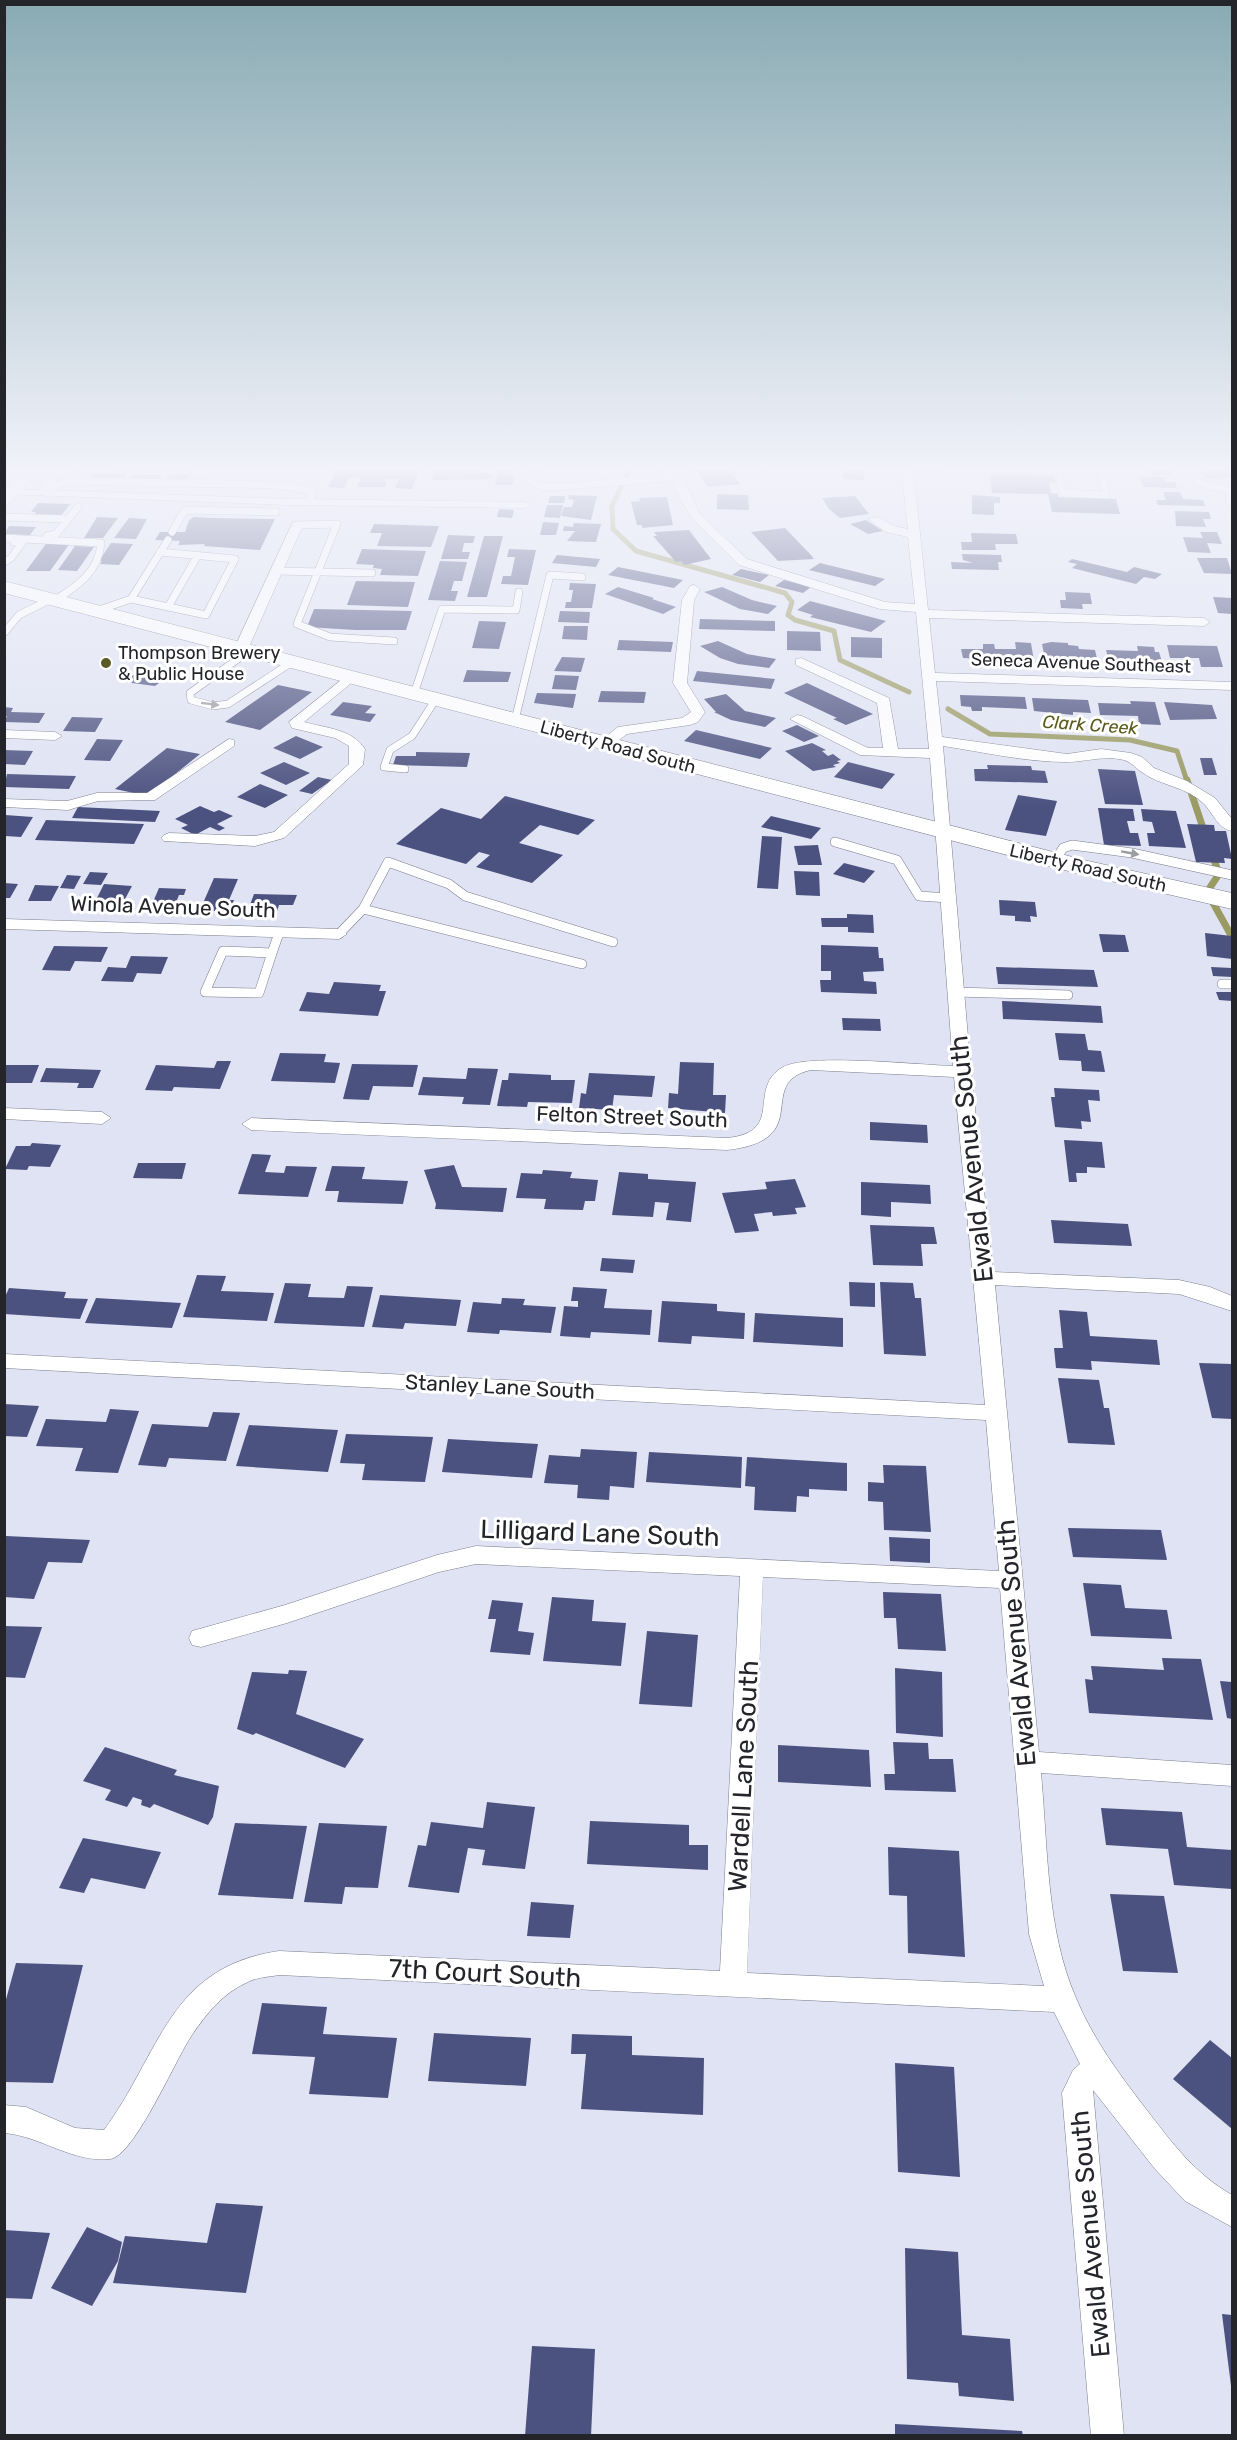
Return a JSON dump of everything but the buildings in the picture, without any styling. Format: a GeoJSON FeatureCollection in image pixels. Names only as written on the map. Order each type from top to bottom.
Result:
{"type":"FeatureCollection","features":[{"type":"Feature","properties":{"kind":"main road","name":"Liberty Road South"},"geometry":{"type":"LineString","coordinates":[[4,587],[942,832],[1063,853],[1232,899]]}},
{"type":"Feature","properties":{"kind":"street"},"geometry":{"type":"LineString","coordinates":[[245,650],[273,580]]}},
{"type":"Feature","properties":{"kind":"street"},"geometry":{"type":"LineString","coordinates":[[799,580],[884,606],[921,611],[1204,622]]}},
{"type":"Feature","properties":{"kind":"street","name":"Ewald Avenue South"},"geometry":{"type":"LineString","coordinates":[[918,580],[936,747],[962,1072],[984,1278],[1043,1934],[1062,2000],[1097,2068],[1083,2080],[1077,2093],[1108,2436]]}},
{"type":"Feature","properties":{"kind":"street"},"geometry":{"type":"LineString","coordinates":[[605,744],[623,730],[685,722],[698,712],[680,680],[688,600],[694,589]]}},
{"type":"Feature","properties":{"kind":"street"},"geometry":{"type":"LineString","coordinates":[[801,662],[884,700],[891,753]]}},
{"type":"Feature","properties":{"kind":"street"},"geometry":{"type":"LineString","coordinates":[[169,838],[255,841],[284,833],[356,765],[358,749],[348,738],[297,725],[296,722],[350,677]]}},
{"type":"Feature","properties":{"kind":"street","name":"Seneca Avenue Southeast"},"geometry":{"type":"LineString","coordinates":[[928,677],[1233,686]]}},
{"type":"Feature","properties":{"kind":"street"},"geometry":{"type":"LineString","coordinates":[[797,720],[865,752],[891,753],[936,747],[1066,758],[1113,753],[1137,760],[1149,771],[1182,784],[1210,801],[1217,813],[1233,827]]}},
{"type":"Feature","properties":{"kind":"street"},"geometry":{"type":"LineString","coordinates":[[4,734],[55,736]]}},
{"type":"Feature","properties":{"kind":"street"},"geometry":{"type":"LineString","coordinates":[[4,803],[68,806],[97,797],[150,797],[229,743]]}},
{"type":"Feature","properties":{"kind":"street","name":"Winola Avenue South"},"geometry":{"type":"LineString","coordinates":[[4,924],[339,934]]}},
{"type":"Feature","properties":{"kind":"street","name":"Felton Street South"},"geometry":{"type":"LineString","coordinates":[[251,1124],[727,1144],[750,1141],[766,1130],[773,1116],[774,1085],[780,1074],[793,1067],[811,1065],[962,1072]]}},
{"type":"Feature","properties":{"kind":"street"},"geometry":{"type":"LineString","coordinates":[[4,1113],[102,1118]]}},
{"type":"Feature","properties":{"kind":"street"},"geometry":{"type":"LineString","coordinates":[[984,1278],[1179,1287],[1203,1292],[1233,1304]]}},
{"type":"Feature","properties":{"kind":"street","name":"Stanley Lane South"},"geometry":{"type":"LineString","coordinates":[[4,1361],[995,1413]]}},
{"type":"Feature","properties":{"kind":"street","name":"Lilligard Lane South"},"geometry":{"type":"LineString","coordinates":[[201,1638],[287,1614],[437,1564],[476,1555],[1010,1580]]}},
{"type":"Feature","properties":{"kind":"street","name":"Wardell Lane South"},"geometry":{"type":"LineString","coordinates":[[733,1986],[752,1567]]}},
{"type":"Feature","properties":{"kind":"street"},"geometry":{"type":"LineString","coordinates":[[1028,1762],[1233,1775]]}},
{"type":"Feature","properties":{"kind":"street","name":"7th Court South"},"geometry":{"type":"LineString","coordinates":[[4,2119],[26,2121],[74,2142],[111,2145],[130,2122],[148,2082],[196,2006],[215,1988],[239,1972],[260,1966],[303,1963],[733,1986],[1062,2000]]}},
{"type":"Feature","properties":{"kind":"street"},"geometry":{"type":"LineString","coordinates":[[1097,2068],[1166,2159],[1196,2191],[1233,2212]]}},
{"type":"Feature","properties":{"kind":"lane"},"geometry":{"type":"LineString","coordinates":[[4,633],[19,615],[79,586],[84,580]]}},
{"type":"Feature","properties":{"kind":"lane"},"geometry":{"type":"LineString","coordinates":[[131,599],[143,580]]}},
{"type":"Feature","properties":{"kind":"lane"},"geometry":{"type":"LineString","coordinates":[[168,607],[184,580]]}},
{"type":"Feature","properties":{"kind":"lane"},"geometry":{"type":"LineString","coordinates":[[96,611],[131,599],[206,615],[224,580]]}},
{"type":"Feature","properties":{"kind":"lane"},"geometry":{"type":"LineString","coordinates":[[314,580],[297,624],[305,631],[353,640],[394,641]]}},
{"type":"Feature","properties":{"kind":"lane"},"geometry":{"type":"LineString","coordinates":[[515,720],[549,580]]}},
{"type":"Feature","properties":{"kind":"lane"},"geometry":{"type":"LineString","coordinates":[[405,769],[384,767],[390,750],[412,736],[425,696],[442,609],[516,610],[519,592]]}},
{"type":"Feature","properties":{"kind":"lane"},"geometry":{"type":"LineString","coordinates":[[245,650],[190,693],[191,700],[213,706],[228,704],[292,662]]}},
{"type":"Feature","properties":{"kind":"lane"},"geometry":{"type":"LineString","coordinates":[[836,842],[897,860],[919,896],[948,898]]}},
{"type":"Feature","properties":{"kind":"lane"},"geometry":{"type":"LineString","coordinates":[[1063,853],[1132,853],[1233,874]]}},
{"type":"Feature","properties":{"kind":"lane"},"geometry":{"type":"LineString","coordinates":[[339,934],[363,909],[388,862],[449,884],[465,896],[613,942]]}},
{"type":"Feature","properties":{"kind":"lane"},"geometry":{"type":"LineString","coordinates":[[363,909],[582,964]]}},
{"type":"Feature","properties":{"kind":"lane"},"geometry":{"type":"LineString","coordinates":[[273,953],[223,951],[205,992],[258,993],[273,953],[279,933]]}},
{"type":"Feature","properties":{"kind":"lane"},"geometry":{"type":"LineString","coordinates":[[1222,984],[1233,984]]}},
{"type":"Feature","properties":{"kind":"lane"},"geometry":{"type":"LineString","coordinates":[[955,992],[1068,995]]}},
{"type":"Feature","properties":{"kind":"waterway","name":"Clark Creek"},"geometry":{"type":"LineString","coordinates":[[738,580],[785,593],[792,602],[788,615],[795,620],[834,631],[840,660],[909,692]]}},
{"type":"Feature","properties":{"kind":"waterway","name":"Clark Creek"},"geometry":{"type":"LineString","coordinates":[[948,709],[990,734],[1130,740],[1177,751],[1187,781]]}},
{"type":"Feature","properties":{"kind":"waterway","name":"Clark Creek"},"geometry":{"type":"LineString","coordinates":[[1187,780],[1205,834]]}},
{"type":"Feature","properties":{"kind":"waterway","name":"Clark Creek"},"geometry":{"type":"LineString","coordinates":[[1212,854],[1219,874],[1207,892],[1232,937]]}},
{"type":"Feature","properties":{"kind":"place","name":"Thompson Brewery & Public House"},"geometry":{"type":"Point","coordinates":[106,663]}}]}
